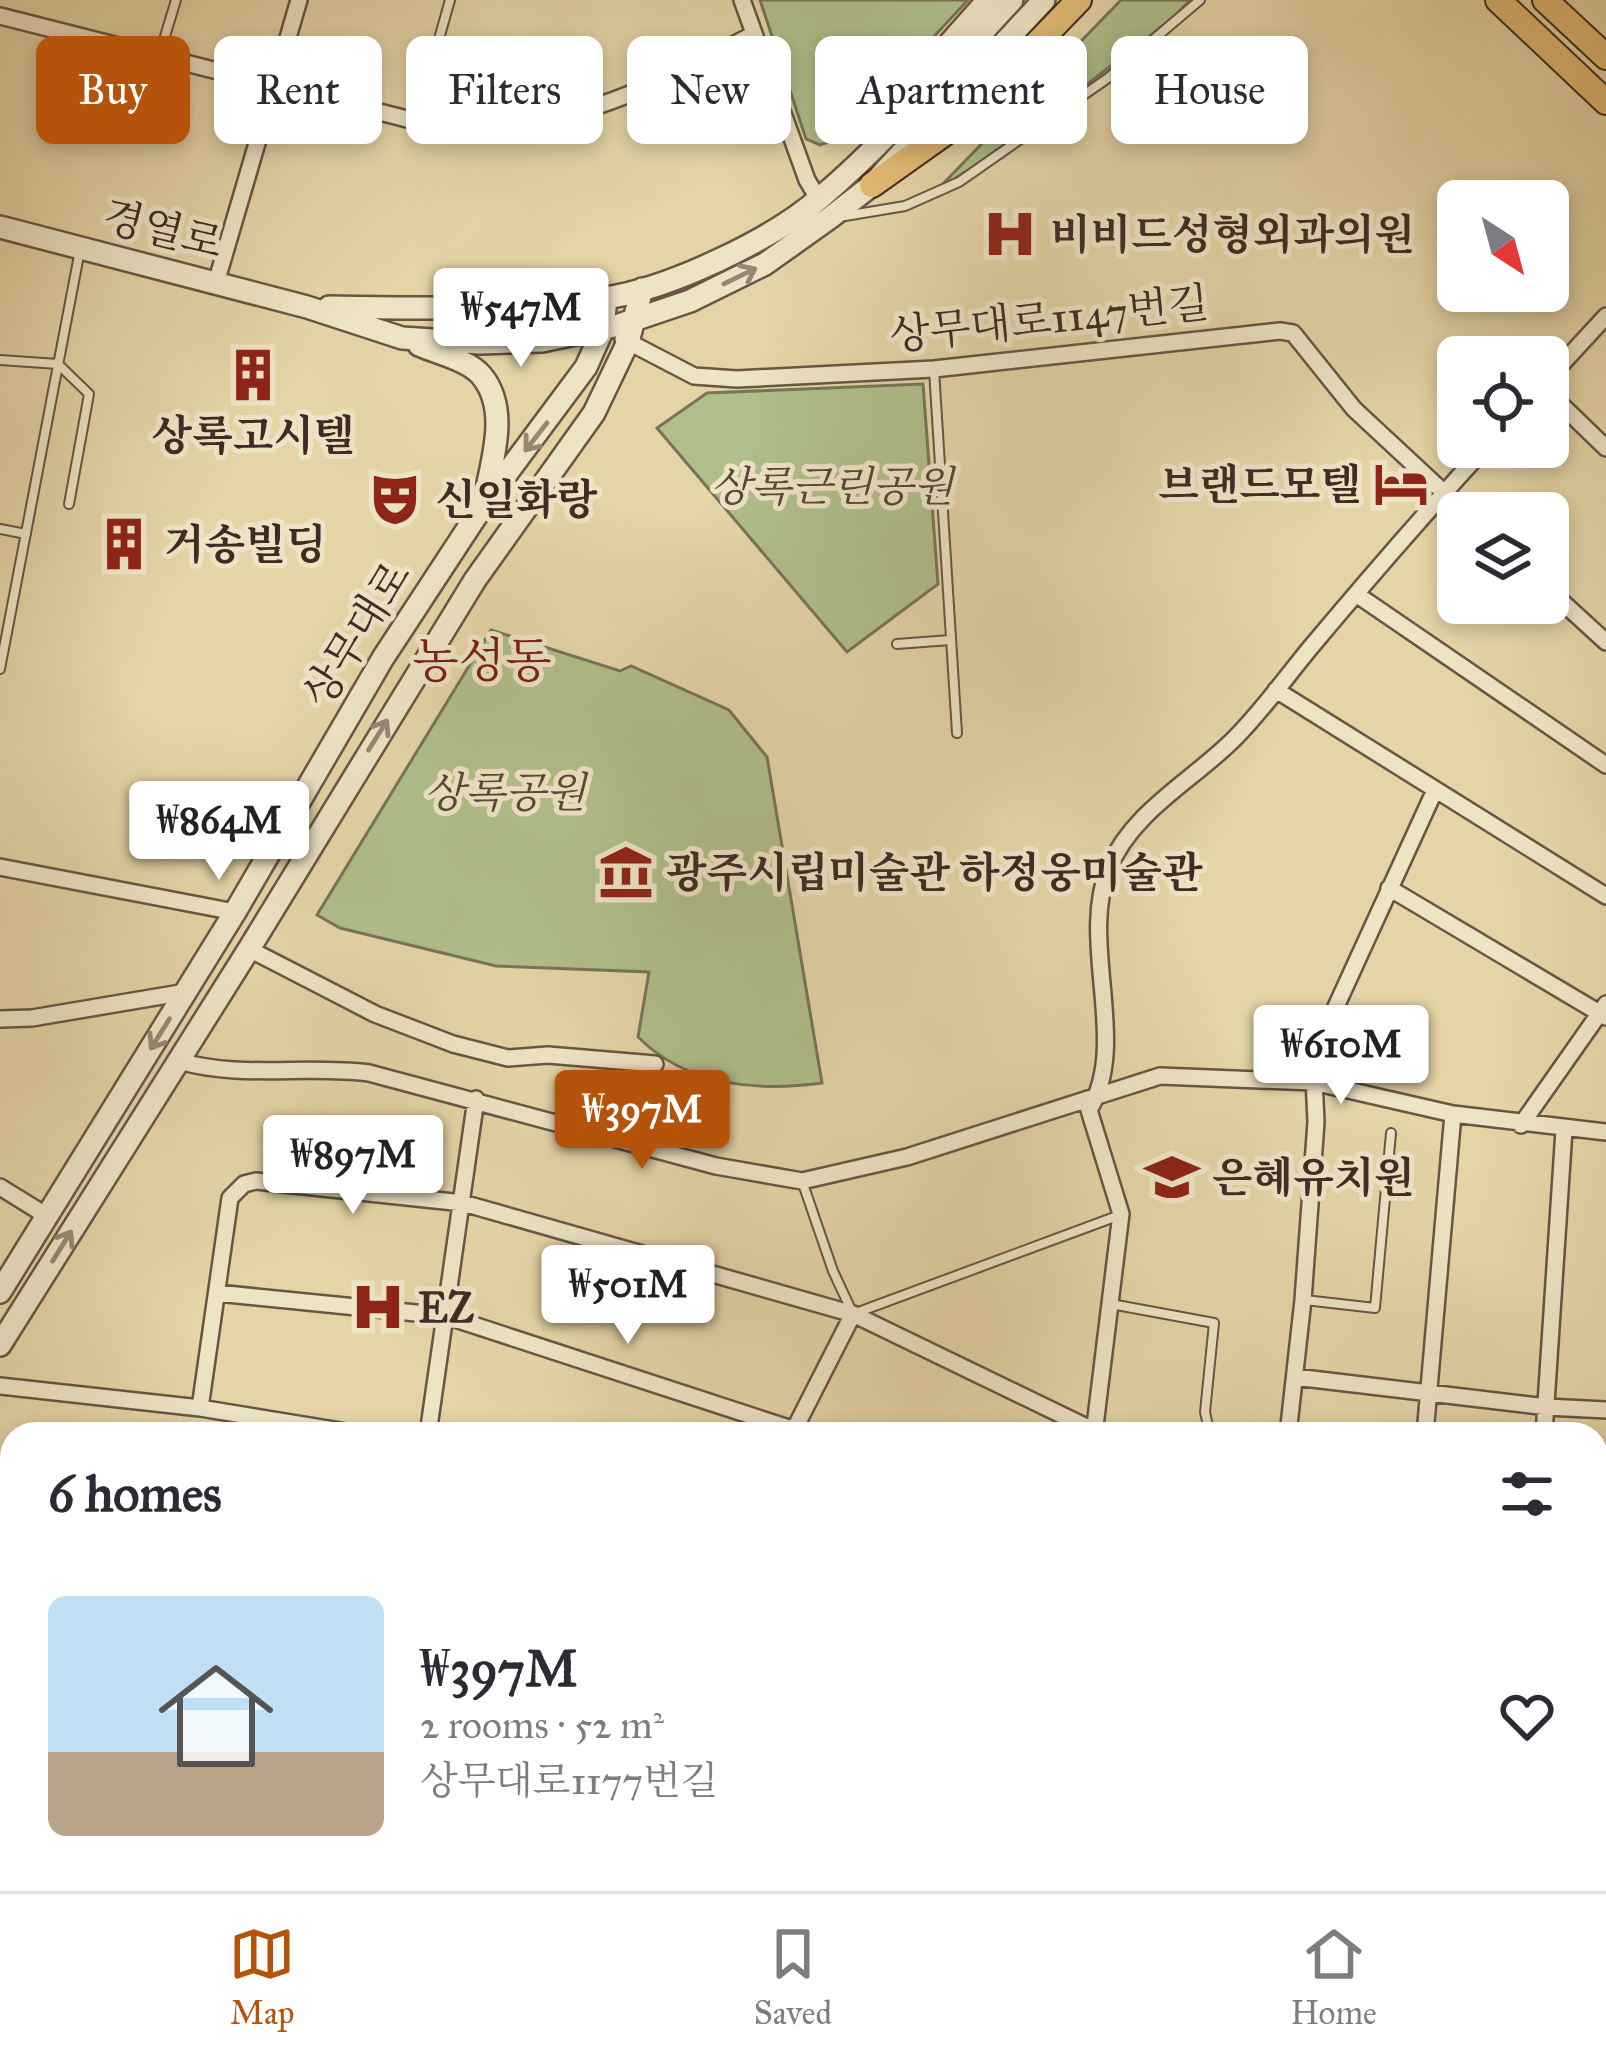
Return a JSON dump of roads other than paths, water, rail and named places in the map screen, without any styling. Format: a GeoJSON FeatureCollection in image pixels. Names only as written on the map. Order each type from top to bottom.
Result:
{"type":"FeatureCollection","features":[{"type":"Feature","properties":{"kind":"main road"},"geometry":{"type":"LineString","coordinates":[[872,185],[962,121],[1079,0]]}},
{"type":"Feature","properties":{"kind":"main road"},"geometry":{"type":"LineString","coordinates":[[1498,0],[1606,102]]}},
{"type":"Feature","properties":{"kind":"main road"},"geometry":{"type":"LineString","coordinates":[[1545,0],[1606,57]]}},
{"type":"Feature","properties":{"kind":"street"},"geometry":{"type":"LineString","coordinates":[[288,36],[299,0]]}},
{"type":"Feature","properties":{"kind":"street"},"geometry":{"type":"LineString","coordinates":[[742,0],[807,180],[825,209]]}},
{"type":"Feature","properties":{"kind":"street"},"geometry":{"type":"LineString","coordinates":[[825,209],[909,86],[988,0]]}},
{"type":"Feature","properties":{"kind":"street"},"geometry":{"type":"LineString","coordinates":[[630,332],[765,264],[825,209],[1012,0]]}},
{"type":"Feature","properties":{"kind":"street"},"geometry":{"type":"LineString","coordinates":[[606,298],[719,259],[872,185],[1044,0]]}},
{"type":"Feature","properties":{"kind":"street"},"geometry":{"type":"LineString","coordinates":[[0,16],[77,36]]}},
{"type":"Feature","properties":{"kind":"street"},"geometry":{"type":"LineString","coordinates":[[603,105],[754,34]]}},
{"type":"Feature","properties":{"kind":"street"},"geometry":{"type":"LineString","coordinates":[[217,283],[256,144]]}},
{"type":"Feature","properties":{"kind":"street","name":"경열로"},"geometry":{"type":"LineString","coordinates":[[0,227],[307,307],[402,338],[480,343],[542,341],[603,328],[630,332]]}},
{"type":"Feature","properties":{"kind":"street","name":"상무대로"},"geometry":{"type":"LineString","coordinates":[[0,1345],[475,580],[594,412],[630,332],[642,289]]}},
{"type":"Feature","properties":{"kind":"street","name":"경열로"},"geometry":{"type":"LineString","coordinates":[[307,307],[452,309],[606,298]]}},
{"type":"Feature","properties":{"kind":"street","name":"상무대로"},"geometry":{"type":"LineString","coordinates":[[0,1292],[235,912],[383,658],[484,504],[586,367],[603,328],[606,298]]}},
{"type":"Feature","properties":{"kind":"street"},"geometry":{"type":"LineString","coordinates":[[1569,356],[1606,316]]}},
{"type":"Feature","properties":{"kind":"street","name":"상무대로1147번길"},"geometry":{"type":"LineString","coordinates":[[630,332],[678,370],[711,379],[934,368],[1293,333],[1354,409],[1444,492]]}},
{"type":"Feature","properties":{"kind":"street"},"geometry":{"type":"LineString","coordinates":[[402,338],[479,372],[496,402],[496,438],[484,504]]}},
{"type":"Feature","properties":{"kind":"street"},"geometry":{"type":"LineString","coordinates":[[1569,412],[1606,448]]}},
{"type":"Feature","properties":{"kind":"street"},"geometry":{"type":"LineString","coordinates":[[1444,492],[1466,468]]}},
{"type":"Feature","properties":{"kind":"street"},"geometry":{"type":"LineString","coordinates":[[1098,1422],[1121,1214],[1089,1110],[1104,1073],[1100,968],[1106,872],[1117,851],[1149,814],[1234,740],[1437,500]]}},
{"type":"Feature","properties":{"kind":"street"},"geometry":{"type":"LineString","coordinates":[[1356,593],[1606,765]]}},
{"type":"Feature","properties":{"kind":"street"},"geometry":{"type":"LineString","coordinates":[[1569,608],[1606,642]]}},
{"type":"Feature","properties":{"kind":"street"},"geometry":{"type":"LineString","coordinates":[[1276,690],[1606,896]]}},
{"type":"Feature","properties":{"kind":"street"},"geometry":{"type":"LineString","coordinates":[[1289,1422],[1316,1122],[1313,1057],[1435,790]]}},
{"type":"Feature","properties":{"kind":"street"},"geometry":{"type":"LineString","coordinates":[[0,866],[235,912]]}},
{"type":"Feature","properties":{"kind":"street"},"geometry":{"type":"LineString","coordinates":[[1389,888],[1604,1012],[1521,1125]]}},
{"type":"Feature","properties":{"kind":"street"},"geometry":{"type":"LineString","coordinates":[[249,950],[338,997],[453,1044],[508,1058],[548,1055],[656,1064]]}},
{"type":"Feature","properties":{"kind":"street"},"geometry":{"type":"LineString","coordinates":[[0,1018],[45,1016],[186,992]]}},
{"type":"Feature","properties":{"kind":"street"},"geometry":{"type":"LineString","coordinates":[[179,1061],[212,1070],[341,1070],[407,1081],[716,1166],[802,1181],[907,1157],[1160,1076],[1313,1082],[1453,1114],[1606,1132]]}},
{"type":"Feature","properties":{"kind":"street"},"geometry":{"type":"LineString","coordinates":[[430,1422],[476,1099]]}},
{"type":"Feature","properties":{"kind":"street"},"geometry":{"type":"LineString","coordinates":[[1426,1422],[1453,1114]]}},
{"type":"Feature","properties":{"kind":"street"},"geometry":{"type":"LineString","coordinates":[[1545,1422],[1564,1130]]}},
{"type":"Feature","properties":{"kind":"street"},"geometry":{"type":"LineString","coordinates":[[200,1408],[230,1198],[244,1184],[256,1181],[463,1203],[853,1314],[1074,1422]]}},
{"type":"Feature","properties":{"kind":"street"},"geometry":{"type":"LineString","coordinates":[[0,1187],[46,1216]]}},
{"type":"Feature","properties":{"kind":"street"},"geometry":{"type":"LineString","coordinates":[[217,1293],[446,1316],[768,1422]]}},
{"type":"Feature","properties":{"kind":"street"},"geometry":{"type":"LineString","coordinates":[[803,1422],[853,1314]]}},
{"type":"Feature","properties":{"kind":"street"},"geometry":{"type":"LineString","coordinates":[[1295,1377],[1606,1410]]}},
{"type":"Feature","properties":{"kind":"street"},"geometry":{"type":"LineString","coordinates":[[0,1387],[286,1422]]}},
{"type":"Feature","properties":{"kind":"lane"},"geometry":{"type":"LineString","coordinates":[[165,36],[176,0]]}},
{"type":"Feature","properties":{"kind":"lane"},"geometry":{"type":"LineString","coordinates":[[440,36],[450,0]]}},
{"type":"Feature","properties":{"kind":"lane"},"geometry":{"type":"LineString","coordinates":[[825,209],[905,206],[959,182],[1092,90],[1200,0]]}},
{"type":"Feature","properties":{"kind":"lane"},"geometry":{"type":"LineString","coordinates":[[0,669],[80,248]]}},
{"type":"Feature","properties":{"kind":"lane"},"geometry":{"type":"LineString","coordinates":[[0,360],[58,364],[89,394],[69,504]]}},
{"type":"Feature","properties":{"kind":"lane"},"geometry":{"type":"LineString","coordinates":[[934,368],[957,733]]}},
{"type":"Feature","properties":{"kind":"lane"},"geometry":{"type":"LineString","coordinates":[[0,529],[26,534]]}},
{"type":"Feature","properties":{"kind":"lane"},"geometry":{"type":"LineString","coordinates":[[897,644],[950,640]]}},
{"type":"Feature","properties":{"kind":"lane"},"geometry":{"type":"LineString","coordinates":[[1303,1300],[1375,1308],[1391,1132]]}},
{"type":"Feature","properties":{"kind":"lane"},"geometry":{"type":"LineString","coordinates":[[802,1181],[853,1314],[1121,1214]]}},
{"type":"Feature","properties":{"kind":"lane"},"geometry":{"type":"LineString","coordinates":[[1112,1304],[1214,1323],[1207,1422]]}},
{"type":"Feature","properties":{"kind":"place","name":"비비드성형외과의원"},"geometry":{"type":"Point","coordinates":[1010,234]}},
{"type":"Feature","properties":{"kind":"place","name":"상록고시텔"},"geometry":{"type":"Point","coordinates":[253,375]}},
{"type":"Feature","properties":{"kind":"place","name":"브랜드모텔"},"geometry":{"type":"Point","coordinates":[1401,484]}},
{"type":"Feature","properties":{"kind":"place","name":"신일화랑"},"geometry":{"type":"Point","coordinates":[395,499]}},
{"type":"Feature","properties":{"kind":"place","name":"거송빌딩"},"geometry":{"type":"Point","coordinates":[124,544]}},
{"type":"Feature","properties":{"kind":"place","name":"광주시립미술관 하정웅미술관"},"geometry":{"type":"Point","coordinates":[626,872]}},
{"type":"Feature","properties":{"kind":"place","name":"은혜유치원"},"geometry":{"type":"Point","coordinates":[1172,1177]}},
{"type":"Feature","properties":{"kind":"place","name":"EZ"},"geometry":{"type":"Point","coordinates":[378,1307]}},
{"type":"Feature","properties":{"kind":"district","name":"농성동"},"geometry":{"type":"Point","coordinates":[482,660]}},
{"type":"Feature","properties":{"kind":"park label","name":"상록근린공원"},"geometry":{"type":"Point","coordinates":[832,486]}},
{"type":"Feature","properties":{"kind":"park label","name":"상록공원"},"geometry":{"type":"Point","coordinates":[505,792]}}]}
